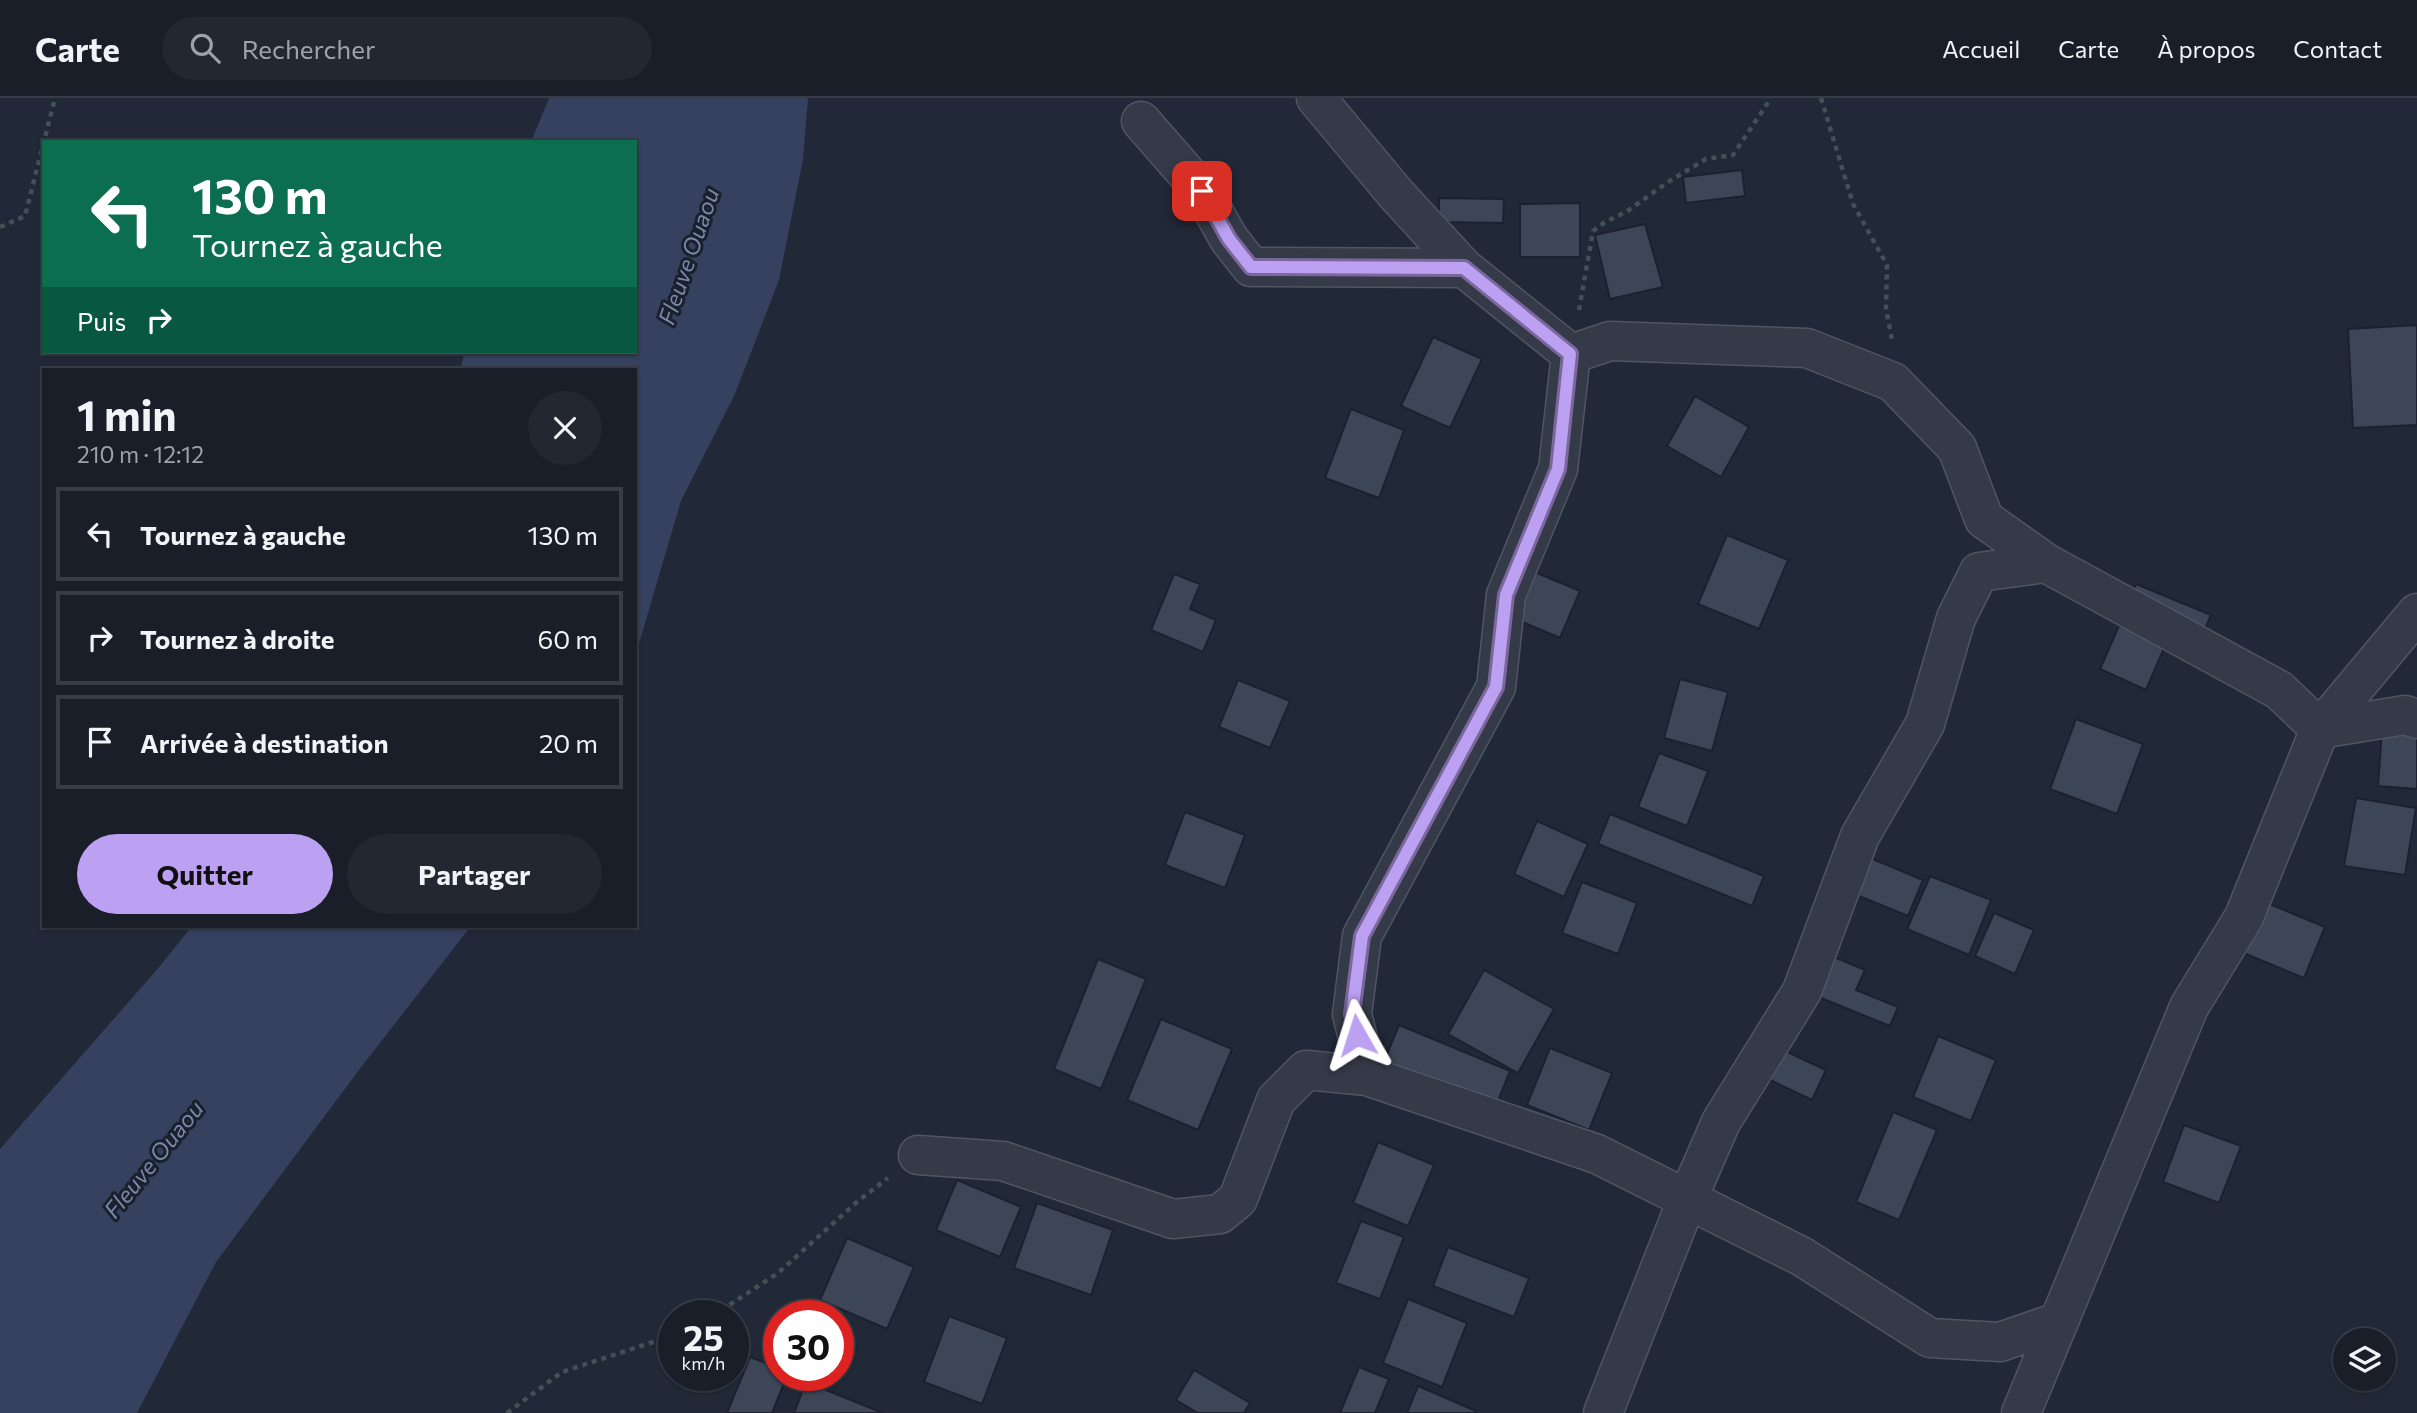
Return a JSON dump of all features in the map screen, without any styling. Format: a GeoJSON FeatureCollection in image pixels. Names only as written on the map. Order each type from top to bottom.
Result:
{"type":"FeatureCollection","features":[{"type":"Feature","properties":{"kind":"street"},"geometry":{"type":"LineString","coordinates":[[1316,98],[1396,194],[1464,268],[1570,354]]}},
{"type":"Feature","properties":{"kind":"street"},"geometry":{"type":"LineString","coordinates":[[1141,121],[1202,191],[1229,239],[1251,267],[1464,268]]}},
{"type":"Feature","properties":{"kind":"street"},"geometry":{"type":"LineString","coordinates":[[1570,354],[1610,341],[1807,348],[1893,382],[1957,448],[1984,519],[1979,572],[1956,618],[1926,724],[1860,836],[1802,991],[1721,1122],[1687,1200],[1603,1413]]}},
{"type":"Feature","properties":{"kind":"street"},"geometry":{"type":"LineString","coordinates":[[1367,1076],[1352,1014],[1362,936],[1496,687],[1506,595],[1558,469],[1570,354]]}},
{"type":"Feature","properties":{"kind":"street"},"geometry":{"type":"LineString","coordinates":[[1984,519],[2046,563],[2279,690],[2320,729]]}},
{"type":"Feature","properties":{"kind":"street"},"geometry":{"type":"LineString","coordinates":[[1979,572],[2046,563]]}},
{"type":"Feature","properties":{"kind":"street"},"geometry":{"type":"LineString","coordinates":[[2021,1413],[2189,1007],[2244,917],[2320,729],[2417,613]]}},
{"type":"Feature","properties":{"kind":"street"},"geometry":{"type":"LineString","coordinates":[[2320,729],[2405,715],[2417,719]]}},
{"type":"Feature","properties":{"kind":"street"},"geometry":{"type":"LineString","coordinates":[[918,1155],[1003,1161],[1173,1219],[1220,1214],[1238,1199],[1276,1100],[1306,1070],[1367,1076],[1597,1154],[1801,1256],[1930,1338],[2000,1342],[2059,1322]]}},
{"type":"Feature","properties":{"kind":"path"},"geometry":{"type":"LineString","coordinates":[[44,140],[55,98]]}},
{"type":"Feature","properties":{"kind":"path"},"geometry":{"type":"LineString","coordinates":[[1570,354],[1593,231],[1706,159],[1733,155],[1771,98]]}},
{"type":"Feature","properties":{"kind":"path"},"geometry":{"type":"LineString","coordinates":[[1821,98],[1853,204],[1887,265],[1886,309],[1894,351],[1893,382]]}},
{"type":"Feature","properties":{"kind":"path"},"geometry":{"type":"LineString","coordinates":[[0,227],[25,216],[42,149]]}},
{"type":"Feature","properties":{"kind":"path"},"geometry":{"type":"LineString","coordinates":[[737,1300],[778,1273],[858,1201],[918,1155]]}},
{"type":"Feature","properties":{"kind":"path"},"geometry":{"type":"LineString","coordinates":[[507,1413],[562,1372],[658,1340]]}},
{"type":"Feature","properties":{"kind":"water","name":"Fleuve Ouaou"},"geometry":{"type":"Polygon","coordinates":[[[549,98],[808,98],[803,159],[779,280],[735,394],[681,501],[637,650],[637,368],[460,368],[464,354],[637,354],[637,140],[532,140],[549,98]]]}},
{"type":"Feature","properties":{"kind":"water","name":"Fleuve Ouaou"},"geometry":{"type":"Polygon","coordinates":[[[190,928],[469,928],[362,1066],[216,1262],[137,1413],[0,1413],[0,1149],[190,928]]]}},
{"type":"Feature","properties":{"kind":"building"},"geometry":{"type":"Polygon","coordinates":[[[1742,170],[1745,196],[1686,203],[1683,177],[1742,170]]]}},
{"type":"Feature","properties":{"kind":"building"},"geometry":{"type":"Polygon","coordinates":[[[1439,198],[1504,199],[1503,223],[1439,222],[1439,198]]]}},
{"type":"Feature","properties":{"kind":"building"},"geometry":{"type":"Polygon","coordinates":[[[1580,203],[1580,257],[1520,257],[1520,204],[1580,203]]]}},
{"type":"Feature","properties":{"kind":"building"},"geometry":{"type":"Polygon","coordinates":[[[1645,224],[1663,287],[1610,299],[1595,235],[1645,224]]]}},
{"type":"Feature","properties":{"kind":"building"},"geometry":{"type":"Polygon","coordinates":[[[2417,325],[2417,425],[2353,428],[2348,329],[2417,325]]]}},
{"type":"Feature","properties":{"kind":"building"},"geometry":{"type":"Polygon","coordinates":[[[1433,337],[1482,359],[1450,428],[1401,406],[1433,337]]]}},
{"type":"Feature","properties":{"kind":"building"},"geometry":{"type":"Polygon","coordinates":[[[1695,396],[1749,427],[1721,477],[1667,446],[1695,396]]]}},
{"type":"Feature","properties":{"kind":"building"},"geometry":{"type":"Polygon","coordinates":[[[1351,409],[1404,430],[1379,498],[1325,478],[1351,409]]]}},
{"type":"Feature","properties":{"kind":"building"},"geometry":{"type":"Polygon","coordinates":[[[1727,535],[1788,560],[1759,629],[1698,604],[1727,535]]]}},
{"type":"Feature","properties":{"kind":"building"},"geometry":{"type":"Polygon","coordinates":[[[1525,568],[1580,591],[1560,638],[1506,615],[1525,568]]]}},
{"type":"Feature","properties":{"kind":"building"},"geometry":{"type":"Polygon","coordinates":[[[1174,574],[1200,584],[1190,609],[1216,620],[1203,652],[1151,630],[1174,574]]]}},
{"type":"Feature","properties":{"kind":"building"},"geometry":{"type":"Polygon","coordinates":[[[2136,584],[2211,615],[2202,636],[2127,605],[2136,584]]]}},
{"type":"Feature","properties":{"kind":"building"},"geometry":{"type":"Polygon","coordinates":[[[2125,612],[2171,632],[2146,690],[2100,669],[2125,612]]]}},
{"type":"Feature","properties":{"kind":"building"},"geometry":{"type":"Polygon","coordinates":[[[1680,679],[1728,692],[1712,751],[1664,738],[1680,679]]]}},
{"type":"Feature","properties":{"kind":"building"},"geometry":{"type":"Polygon","coordinates":[[[1238,680],[1290,701],[1270,748],[1219,727],[1238,680]]]}},
{"type":"Feature","properties":{"kind":"building"},"geometry":{"type":"Polygon","coordinates":[[[2076,719],[2143,744],[2117,814],[2050,789],[2076,719]]]}},
{"type":"Feature","properties":{"kind":"building"},"geometry":{"type":"Polygon","coordinates":[[[2382,730],[2417,732],[2417,789],[2378,786],[2382,730]]]}},
{"type":"Feature","properties":{"kind":"building"},"geometry":{"type":"Polygon","coordinates":[[[1659,753],[1708,771],[1687,826],[1638,807],[1659,753]]]}},
{"type":"Feature","properties":{"kind":"building"},"geometry":{"type":"Polygon","coordinates":[[[2356,798],[2416,808],[2405,875],[2344,866],[2356,798]]]}},
{"type":"Feature","properties":{"kind":"building"},"geometry":{"type":"Polygon","coordinates":[[[1185,812],[1245,835],[1225,888],[1165,865],[1185,812]]]}},
{"type":"Feature","properties":{"kind":"building"},"geometry":{"type":"Polygon","coordinates":[[[1610,814],[1764,876],[1752,906],[1598,844],[1610,814]]]}},
{"type":"Feature","properties":{"kind":"building"},"geometry":{"type":"Polygon","coordinates":[[[1537,821],[1588,844],[1564,897],[1514,874],[1537,821]]]}},
{"type":"Feature","properties":{"kind":"building"},"geometry":{"type":"Polygon","coordinates":[[[1868,857],[1923,880],[1908,916],[1854,894],[1868,857]]]}},
{"type":"Feature","properties":{"kind":"building"},"geometry":{"type":"Polygon","coordinates":[[[1930,876],[1991,900],[1969,955],[1907,929],[1930,876]]]}},
{"type":"Feature","properties":{"kind":"building"},"geometry":{"type":"Polygon","coordinates":[[[1582,882],[1637,903],[1618,954],[1562,933],[1582,882]]]}},
{"type":"Feature","properties":{"kind":"building"},"geometry":{"type":"Polygon","coordinates":[[[2260,900],[2325,927],[2304,978],[2239,951],[2260,900]]]}},
{"type":"Feature","properties":{"kind":"building"},"geometry":{"type":"Polygon","coordinates":[[[1994,913],[2034,930],[2015,974],[1975,956],[1994,913]]]}},
{"type":"Feature","properties":{"kind":"building"},"geometry":{"type":"Polygon","coordinates":[[[1832,956],[1865,970],[1856,990],[1898,1007],[1890,1026],[1816,996],[1832,956]]]}},
{"type":"Feature","properties":{"kind":"building"},"geometry":{"type":"Polygon","coordinates":[[[1098,959],[1146,979],[1101,1089],[1054,1069],[1098,959]]]}},
{"type":"Feature","properties":{"kind":"building"},"geometry":{"type":"Polygon","coordinates":[[[1484,970],[1554,1009],[1518,1073],[1448,1034],[1484,970]]]}},
{"type":"Feature","properties":{"kind":"building"},"geometry":{"type":"Polygon","coordinates":[[[1161,1019],[1232,1049],[1198,1130],[1127,1100],[1161,1019]]]}},
{"type":"Feature","properties":{"kind":"building"},"geometry":{"type":"Polygon","coordinates":[[[1399,1025],[1510,1071],[1496,1106],[1384,1061],[1399,1025]]]}},
{"type":"Feature","properties":{"kind":"building"},"geometry":{"type":"Polygon","coordinates":[[[1938,1036],[1996,1060],[1971,1121],[1913,1097],[1938,1036]]]}},
{"type":"Feature","properties":{"kind":"building"},"geometry":{"type":"Polygon","coordinates":[[[1550,1048],[1612,1073],[1589,1130],[1527,1105],[1550,1048]]]}},
{"type":"Feature","properties":{"kind":"building"},"geometry":{"type":"Polygon","coordinates":[[[1781,1049],[1826,1070],[1812,1100],[1768,1079],[1781,1049]]]}},
{"type":"Feature","properties":{"kind":"building"},"geometry":{"type":"Polygon","coordinates":[[[1893,1112],[1937,1130],[1899,1220],[1856,1202],[1893,1112]]]}},
{"type":"Feature","properties":{"kind":"building"},"geometry":{"type":"Polygon","coordinates":[[[2184,1125],[2241,1146],[2219,1203],[2163,1182],[2184,1125]]]}},
{"type":"Feature","properties":{"kind":"building"},"geometry":{"type":"Polygon","coordinates":[[[1378,1142],[1434,1165],[1408,1226],[1353,1203],[1378,1142]]]}},
{"type":"Feature","properties":{"kind":"building"},"geometry":{"type":"Polygon","coordinates":[[[957,1180],[1021,1207],[1000,1257],[936,1230],[957,1180]]]}},
{"type":"Feature","properties":{"kind":"building"},"geometry":{"type":"Polygon","coordinates":[[[1037,1203],[1113,1230],[1091,1295],[1014,1268],[1037,1203]]]}},
{"type":"Feature","properties":{"kind":"building"},"geometry":{"type":"Polygon","coordinates":[[[1361,1221],[1404,1237],[1380,1299],[1336,1283],[1361,1221]]]}},
{"type":"Feature","properties":{"kind":"building"},"geometry":{"type":"Polygon","coordinates":[[[847,1238],[914,1267],[887,1329],[854,1315],[854,1300],[820,1300],[847,1238]]]}},
{"type":"Feature","properties":{"kind":"building"},"geometry":{"type":"Polygon","coordinates":[[[1448,1247],[1529,1278],[1514,1317],[1433,1286],[1448,1247]]]}},
{"type":"Feature","properties":{"kind":"building"},"geometry":{"type":"Polygon","coordinates":[[[1408,1299],[1467,1323],[1442,1387],[1383,1363],[1408,1299]]]}},
{"type":"Feature","properties":{"kind":"building"},"geometry":{"type":"Polygon","coordinates":[[[949,1316],[1007,1338],[982,1404],[924,1382],[949,1316]]]}},
{"type":"Feature","properties":{"kind":"building"},"geometry":{"type":"Polygon","coordinates":[[[750,1357],[763,1362],[763,1391],[781,1391],[772,1413],[727,1413],[736,1391],[749,1391],[750,1357]]]}},
{"type":"Feature","properties":{"kind":"building"},"geometry":{"type":"Polygon","coordinates":[[[1359,1367],[1389,1379],[1375,1413],[1340,1413],[1359,1367]]]}},
{"type":"Feature","properties":{"kind":"building"},"geometry":{"type":"Polygon","coordinates":[[[1194,1370],[1250,1403],[1244,1413],[1198,1413],[1176,1400],[1194,1370]]]}},
{"type":"Feature","properties":{"kind":"building"},"geometry":{"type":"Polygon","coordinates":[[[1418,1386],[1476,1411],[1476,1413],[1407,1413],[1418,1386]]]}},
{"type":"Feature","properties":{"kind":"building"},"geometry":{"type":"Polygon","coordinates":[[[803,1391],[828,1391],[883,1413],[794,1413],[803,1391]]]}},
{"type":"Feature","properties":{"kind":"route"},"geometry":{"type":"LineString","coordinates":[[1202,191],[1229,239],[1251,267],[1464,268],[1570,354],[1558,469],[1506,595],[1496,687],[1362,936],[1352,1014],[1357,1035]]}}]}
